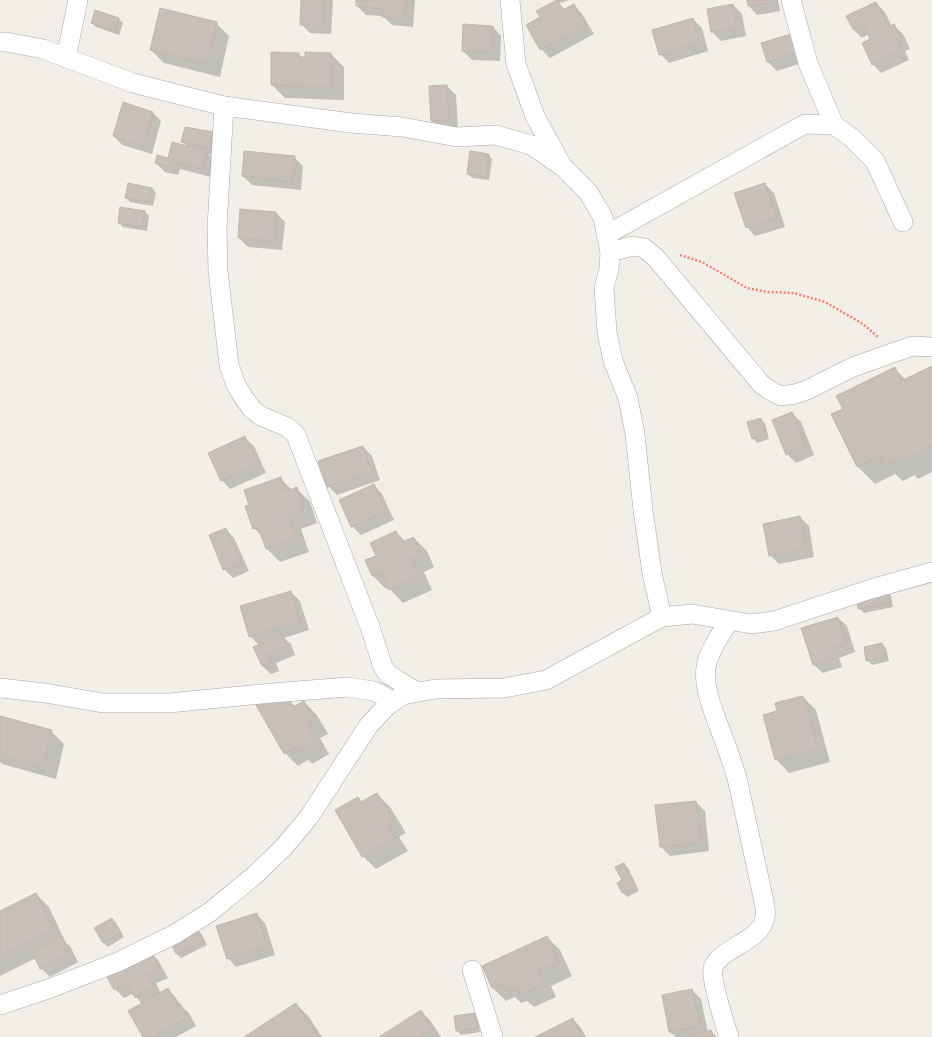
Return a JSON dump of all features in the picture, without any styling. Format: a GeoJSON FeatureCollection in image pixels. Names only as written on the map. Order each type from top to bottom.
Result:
{"type":"FeatureCollection","features":[{"type":"Feature","properties":{"kind":"street"},"geometry":{"type":"LineString","coordinates":[[66,58],[78,0]]}},
{"type":"Feature","properties":{"kind":"street"},"geometry":{"type":"LineString","coordinates":[[510,0],[516,64],[535,116],[563,167]]}},
{"type":"Feature","properties":{"kind":"street"},"geometry":{"type":"LineString","coordinates":[[791,0],[808,63],[834,125],[852,138],[875,161],[903,222]]}},
{"type":"Feature","properties":{"kind":"street"},"geometry":{"type":"LineString","coordinates":[[0,42],[43,49],[133,83],[224,106],[351,123],[402,127],[457,137],[496,136],[531,145],[563,167],[588,192],[603,217],[608,243],[609,269],[604,288],[607,332],[613,361],[628,398],[636,434],[643,510],[652,573],[662,617]]}},
{"type":"Feature","properties":{"kind":"street"},"geometry":{"type":"LineString","coordinates":[[224,106],[217,228],[218,271],[229,365],[236,385],[252,409],[261,416],[287,427],[296,435],[370,627],[383,667],[388,674],[417,692]]}},
{"type":"Feature","properties":{"kind":"street"},"geometry":{"type":"LineString","coordinates":[[608,243],[805,124],[834,125]]}},
{"type":"Feature","properties":{"kind":"street"},"geometry":{"type":"LineString","coordinates":[[608,243],[644,248],[656,258],[762,385],[781,396],[796,394],[807,390],[852,367],[913,346],[932,347]]}},
{"type":"Feature","properties":{"kind":"street"},"geometry":{"type":"LineString","coordinates":[[0,1005],[118,962],[175,934],[210,912],[254,875],[282,848],[310,816],[369,725],[388,705],[403,694],[435,689],[504,688],[546,680],[662,617],[692,614],[751,624],[774,621],[871,589],[932,572]]}},
{"type":"Feature","properties":{"kind":"street"},"geometry":{"type":"LineString","coordinates":[[729,621],[711,653],[706,666],[706,681],[711,704],[732,760],[737,778],[765,906],[766,917],[756,934],[719,958],[713,969],[713,980],[729,1037]]}},
{"type":"Feature","properties":{"kind":"street"},"geometry":{"type":"LineString","coordinates":[[0,688],[38,692],[103,703],[170,703],[348,687],[372,691],[393,702]]}},
{"type":"Feature","properties":{"kind":"street"},"geometry":{"type":"LineString","coordinates":[[472,970],[493,1037]]}},
{"type":"Feature","properties":{"kind":"path"},"geometry":{"type":"LineString","coordinates":[[656,258],[676,253],[702,262],[747,288],[768,292],[794,294],[826,302],[863,324],[895,352]]}},
{"type":"Feature","properties":{"kind":"building"},"geometry":{"type":"Polygon","coordinates":[[[301,0],[324,0],[323,25],[300,25],[301,0]]]}},
{"type":"Feature","properties":{"kind":"building"},"geometry":{"type":"Polygon","coordinates":[[[356,0],[406,0],[404,18],[382,17],[383,9],[356,6],[356,0]]]}},
{"type":"Feature","properties":{"kind":"building"},"geometry":{"type":"Polygon","coordinates":[[[557,0],[563,10],[574,4],[586,25],[540,50],[526,25],[540,17],[536,11],[557,0]]]}},
{"type":"Feature","properties":{"kind":"building"},"geometry":{"type":"Polygon","coordinates":[[[747,0],[771,0],[772,3],[748,6],[747,0]]]}},
{"type":"Feature","properties":{"kind":"building"},"geometry":{"type":"Polygon","coordinates":[[[876,2],[888,27],[894,24],[902,40],[897,42],[901,51],[872,65],[862,43],[870,39],[863,24],[853,29],[846,16],[876,2]]]}},
{"type":"Feature","properties":{"kind":"building"},"geometry":{"type":"Polygon","coordinates":[[[733,4],[737,28],[711,32],[707,9],[733,4]]]}},
{"type":"Feature","properties":{"kind":"building"},"geometry":{"type":"Polygon","coordinates":[[[160,8],[217,22],[207,64],[150,50],[160,8]]]}},
{"type":"Feature","properties":{"kind":"building"},"geometry":{"type":"Polygon","coordinates":[[[95,10],[119,18],[115,31],[91,23],[95,10]]]}},
{"type":"Feature","properties":{"kind":"building"},"geometry":{"type":"Polygon","coordinates":[[[693,18],[700,43],[659,55],[652,30],[693,18]]]}},
{"type":"Feature","properties":{"kind":"building"},"geometry":{"type":"Polygon","coordinates":[[[463,24],[493,26],[492,52],[462,51],[463,24]]]}},
{"type":"Feature","properties":{"kind":"building"},"geometry":{"type":"Polygon","coordinates":[[[791,34],[797,53],[767,62],[761,43],[791,34]]]}},
{"type":"Feature","properties":{"kind":"building"},"geometry":{"type":"Polygon","coordinates":[[[271,52],[299,53],[299,57],[305,57],[305,52],[331,53],[331,87],[271,85],[271,52]]]}},
{"type":"Feature","properties":{"kind":"building"},"geometry":{"type":"Polygon","coordinates":[[[447,85],[449,120],[431,121],[429,86],[447,85]]]}},
{"type":"Feature","properties":{"kind":"building"},"geometry":{"type":"Polygon","coordinates":[[[123,102],[153,112],[143,146],[113,136],[123,102]]]}},
{"type":"Feature","properties":{"kind":"building"},"geometry":{"type":"Polygon","coordinates":[[[185,127],[213,132],[209,148],[181,142],[185,127]]]}},
{"type":"Feature","properties":{"kind":"building"},"geometry":{"type":"Polygon","coordinates":[[[172,142],[207,151],[202,169],[171,161],[169,167],[155,163],[157,155],[168,158],[172,142]]]}},
{"type":"Feature","properties":{"kind":"building"},"geometry":{"type":"Polygon","coordinates":[[[244,151],[295,156],[292,182],[242,176],[244,151]]]}},
{"type":"Feature","properties":{"kind":"building"},"geometry":{"type":"Polygon","coordinates":[[[470,151],[489,154],[486,177],[467,174],[470,151]]]}},
{"type":"Feature","properties":{"kind":"building"},"geometry":{"type":"Polygon","coordinates":[[[128,183],[152,188],[149,202],[125,198],[128,183]]]}},
{"type":"Feature","properties":{"kind":"building"},"geometry":{"type":"Polygon","coordinates":[[[765,183],[777,218],[746,228],[734,193],[765,183]]]}},
{"type":"Feature","properties":{"kind":"building"},"geometry":{"type":"Polygon","coordinates":[[[120,207],[145,211],[143,227],[118,223],[120,207]]]}},
{"type":"Feature","properties":{"kind":"building"},"geometry":{"type":"Polygon","coordinates":[[[240,209],[276,212],[274,241],[238,238],[240,209]]]}},
{"type":"Feature","properties":{"kind":"building"},"geometry":{"type":"Polygon","coordinates":[[[932,366],[932,446],[900,462],[898,458],[884,465],[880,456],[857,467],[831,414],[843,409],[836,396],[895,367],[901,381],[932,366]]]}},
{"type":"Feature","properties":{"kind":"building"},"geometry":{"type":"Polygon","coordinates":[[[792,412],[806,447],[786,455],[772,420],[792,412]]]}},
{"type":"Feature","properties":{"kind":"building"},"geometry":{"type":"Polygon","coordinates":[[[761,418],[766,435],[752,439],[747,422],[761,418]]]}},
{"type":"Feature","properties":{"kind":"building"},"geometry":{"type":"Polygon","coordinates":[[[245,436],[258,464],[221,481],[208,453],[245,436]]]}},
{"type":"Feature","properties":{"kind":"building"},"geometry":{"type":"Polygon","coordinates":[[[363,446],[372,472],[327,487],[318,461],[363,446]]]}},
{"type":"Feature","properties":{"kind":"building"},"geometry":{"type":"Polygon","coordinates":[[[281,477],[285,492],[297,487],[304,510],[289,516],[296,538],[266,549],[258,527],[253,529],[245,506],[249,505],[244,490],[281,477]]]}},
{"type":"Feature","properties":{"kind":"building"},"geometry":{"type":"Polygon","coordinates":[[[374,484],[386,511],[351,527],[339,500],[374,484]]]}},
{"type":"Feature","properties":{"kind":"building"},"geometry":{"type":"Polygon","coordinates":[[[800,516],[806,549],[769,556],[763,524],[800,516]]]}},
{"type":"Feature","properties":{"kind":"building"},"geometry":{"type":"Polygon","coordinates":[[[226,528],[241,563],[223,570],[209,535],[226,528]]]}},
{"type":"Feature","properties":{"kind":"building"},"geometry":{"type":"Polygon","coordinates":[[[396,531],[402,542],[414,537],[421,554],[411,558],[419,577],[389,590],[381,572],[372,576],[365,560],[376,556],[370,543],[396,531]]]}},
{"type":"Feature","properties":{"kind":"building"},"geometry":{"type":"Polygon","coordinates":[[[291,591],[300,622],[249,637],[240,606],[291,591]]]}},
{"type":"Feature","properties":{"kind":"building"},"geometry":{"type":"Polygon","coordinates":[[[887,591],[890,603],[858,609],[856,597],[887,591]]]}},
{"type":"Feature","properties":{"kind":"building"},"geometry":{"type":"Polygon","coordinates":[[[838,617],[847,644],[831,649],[834,658],[813,665],[801,628],[838,617]]]}},
{"type":"Feature","properties":{"kind":"building"},"geometry":{"type":"Polygon","coordinates":[[[282,634],[287,646],[268,654],[271,662],[262,666],[253,647],[282,634]]]}},
{"type":"Feature","properties":{"kind":"building"},"geometry":{"type":"Polygon","coordinates":[[[882,643],[886,657],[866,661],[864,647],[882,643]]]}},
{"type":"Feature","properties":{"kind":"building"},"geometry":{"type":"Polygon","coordinates":[[[272,696],[276,704],[287,697],[293,707],[304,701],[315,720],[307,725],[316,741],[298,751],[295,747],[284,754],[256,705],[272,696]]]}},
{"type":"Feature","properties":{"kind":"building"},"geometry":{"type":"Polygon","coordinates":[[[803,696],[818,749],[775,760],[763,715],[777,711],[775,703],[803,696]]]}},
{"type":"Feature","properties":{"kind":"building"},"geometry":{"type":"Polygon","coordinates":[[[0,716],[52,730],[42,766],[0,754],[0,716]]]}},
{"type":"Feature","properties":{"kind":"building"},"geometry":{"type":"Polygon","coordinates":[[[377,793],[393,820],[387,824],[395,838],[362,857],[335,810],[358,797],[361,802],[377,793]]]}},
{"type":"Feature","properties":{"kind":"building"},"geometry":{"type":"Polygon","coordinates":[[[696,801],[701,843],[660,847],[655,805],[696,801]]]}},
{"type":"Feature","properties":{"kind":"building"},"geometry":{"type":"Polygon","coordinates":[[[624,863],[636,887],[622,893],[617,883],[622,880],[615,867],[624,863]]]}},
{"type":"Feature","properties":{"kind":"building"},"geometry":{"type":"Polygon","coordinates":[[[36,893],[54,929],[0,956],[0,911],[36,893]]]}},
{"type":"Feature","properties":{"kind":"building"},"geometry":{"type":"Polygon","coordinates":[[[257,913],[267,946],[227,959],[216,926],[257,913]]]}},
{"type":"Feature","properties":{"kind":"building"},"geometry":{"type":"Polygon","coordinates":[[[112,918],[121,933],[103,943],[94,928],[112,918]]]}},
{"type":"Feature","properties":{"kind":"building"},"geometry":{"type":"Polygon","coordinates":[[[198,930],[204,941],[176,954],[171,943],[198,930]]]}},
{"type":"Feature","properties":{"kind":"building"},"geometry":{"type":"Polygon","coordinates":[[[61,936],[70,953],[40,969],[32,952],[61,936]]]}},
{"type":"Feature","properties":{"kind":"building"},"geometry":{"type":"Polygon","coordinates":[[[547,936],[559,963],[538,972],[544,984],[520,995],[516,987],[507,991],[503,983],[492,988],[482,966],[547,936]]]}},
{"type":"Feature","properties":{"kind":"building"},"geometry":{"type":"Polygon","coordinates":[[[150,950],[160,969],[148,975],[155,988],[135,998],[127,983],[114,990],[105,973],[150,950]]]}},
{"type":"Feature","properties":{"kind":"building"},"geometry":{"type":"Polygon","coordinates":[[[168,988],[178,1005],[180,1003],[188,1017],[153,1037],[143,1037],[128,1011],[168,988]]]}},
{"type":"Feature","properties":{"kind":"building"},"geometry":{"type":"Polygon","coordinates":[[[692,989],[700,1026],[669,1032],[662,995],[692,989]]]}},
{"type":"Feature","properties":{"kind":"building"},"geometry":{"type":"Polygon","coordinates":[[[296,1003],[318,1037],[244,1037],[296,1003]]]}},
{"type":"Feature","properties":{"kind":"building"},"geometry":{"type":"Polygon","coordinates":[[[421,1010],[433,1029],[421,1037],[379,1037],[421,1010]]]}},
{"type":"Feature","properties":{"kind":"building"},"geometry":{"type":"Polygon","coordinates":[[[475,1013],[477,1028],[456,1031],[454,1016],[475,1013]]]}},
{"type":"Feature","properties":{"kind":"building"},"geometry":{"type":"Polygon","coordinates":[[[573,1018],[582,1037],[535,1037],[573,1018]]]}},
{"type":"Feature","properties":{"kind":"building"},"geometry":{"type":"Polygon","coordinates":[[[711,1030],[714,1037],[688,1037],[711,1030]]]}}]}
